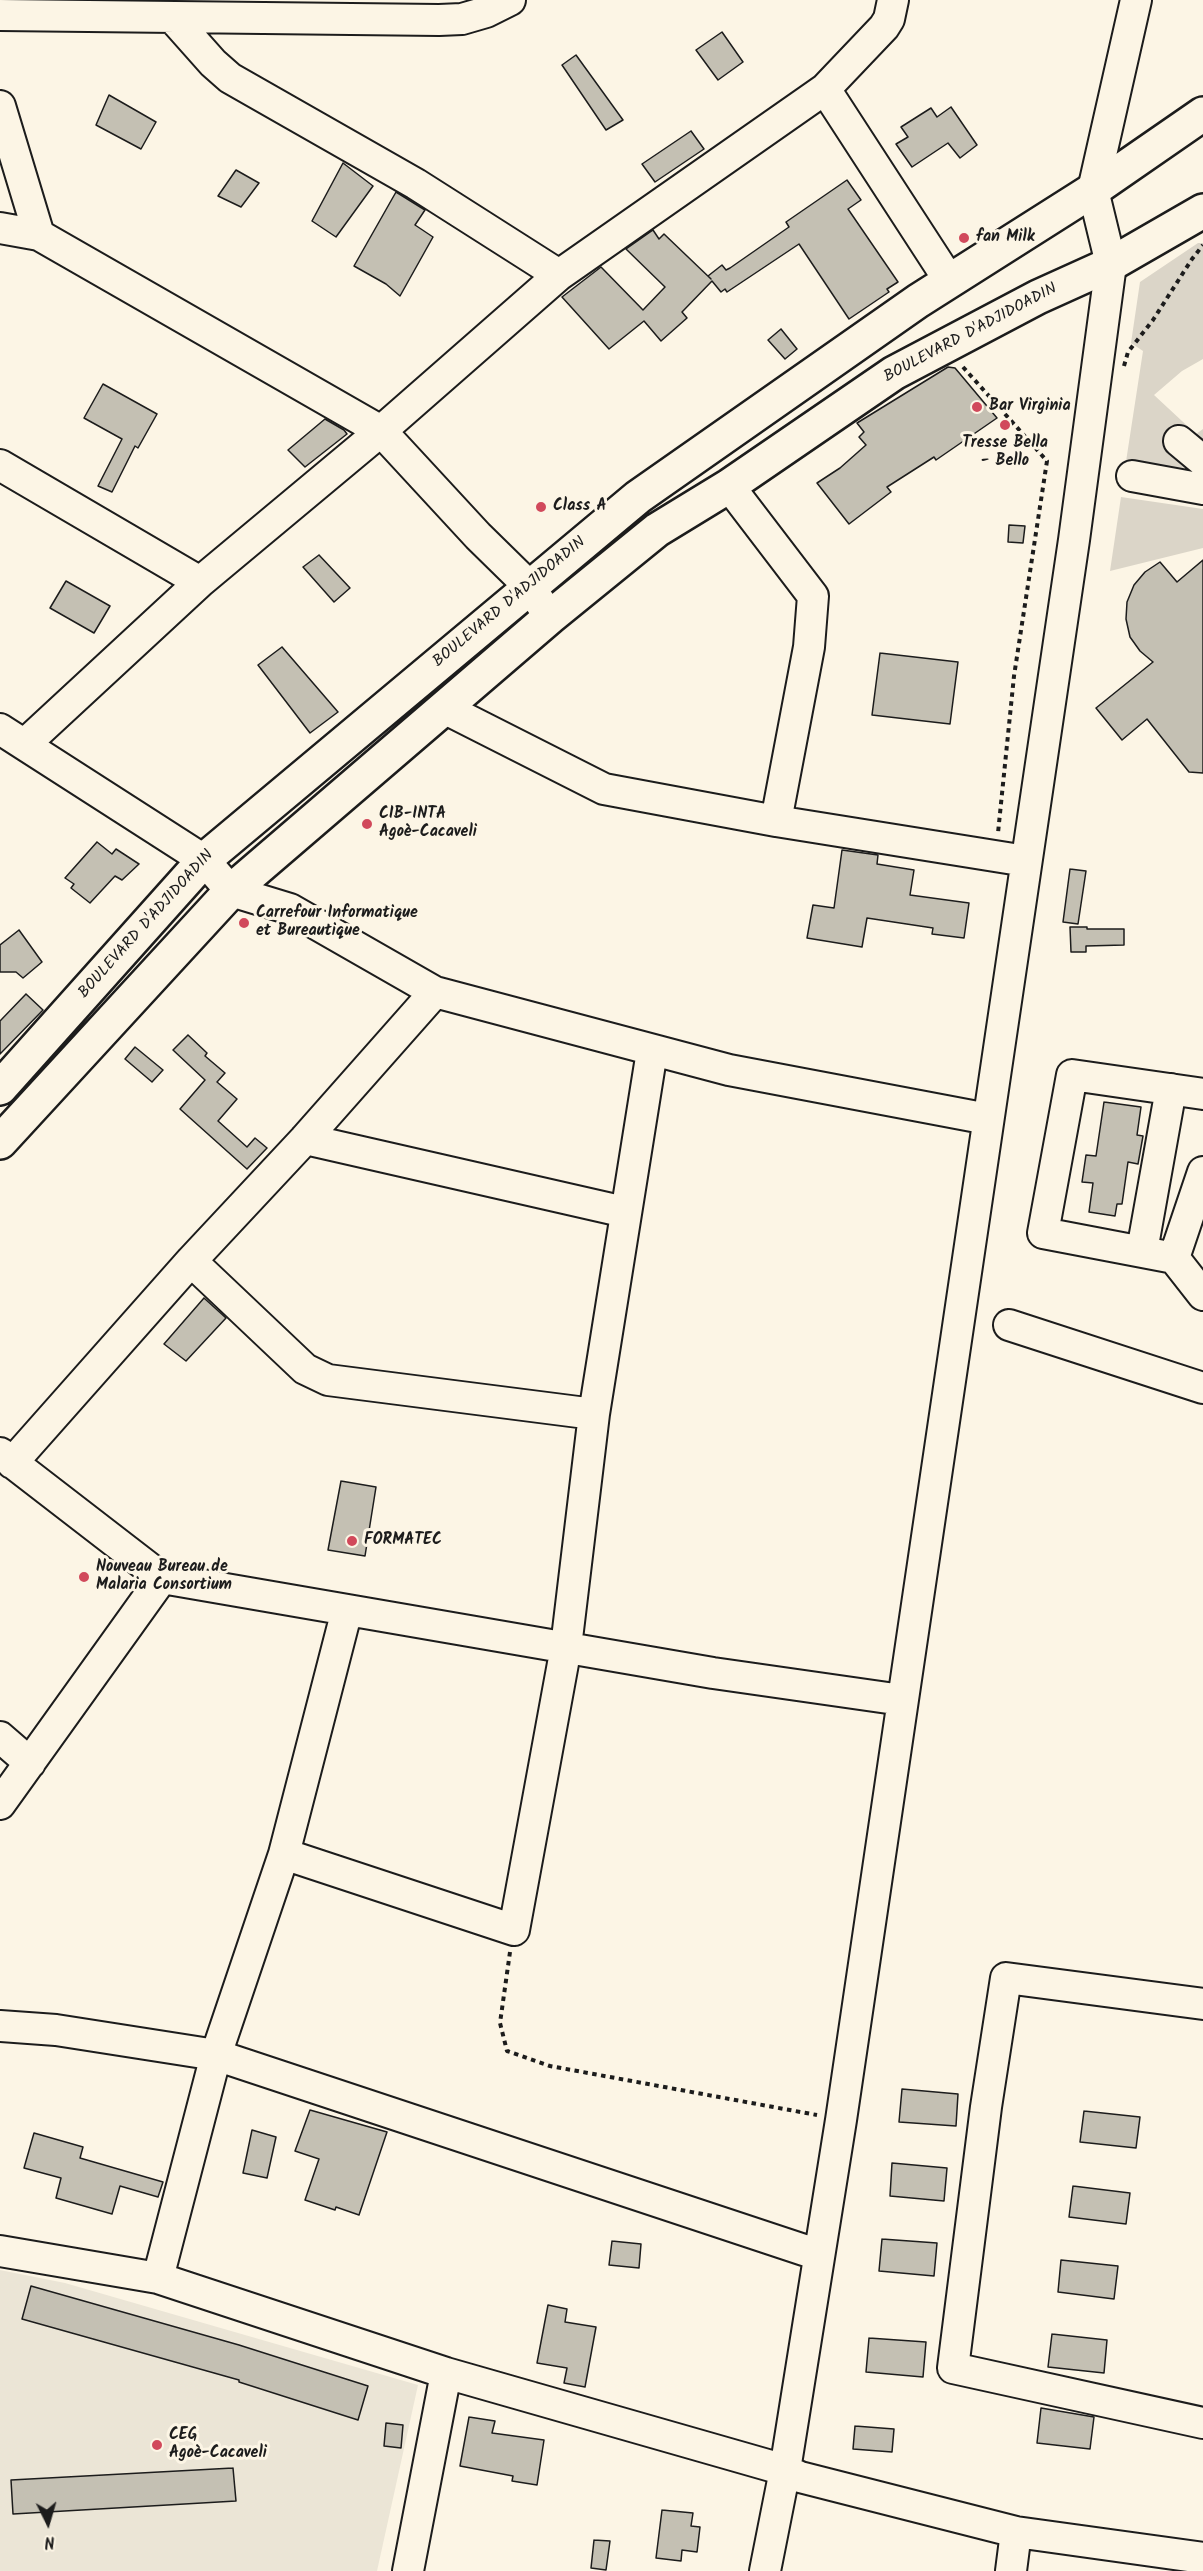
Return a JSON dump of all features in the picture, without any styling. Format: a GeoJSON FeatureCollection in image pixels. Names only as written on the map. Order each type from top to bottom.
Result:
{"type":"FeatureCollection","features":[{"type":"Feature","properties":{"kind":"main road","name":"BOULEVARD D'ADJIDOADIN"},"geometry":{"type":"LineString","coordinates":[[0,1088],[204,860],[638,497],[949,280],[1093,190],[1203,114]]}},
{"type":"Feature","properties":{"kind":"main road","name":"BOULEVARD D'ADJIDOADIN"},"geometry":{"type":"LineString","coordinates":[[0,1142],[231,891],[550,617],[657,530],[729,486],[894,373],[1038,297],[1111,264],[1203,211]]}},
{"type":"Feature","properties":{"kind":"street"},"geometry":{"type":"LineString","coordinates":[[0,15],[439,20],[462,19],[486,12],[510,0]]}},
{"type":"Feature","properties":{"kind":"street"},"geometry":{"type":"LineString","coordinates":[[25,744],[200,582],[381,431],[559,275],[825,89],[884,27],[889,19],[893,0]]}},
{"type":"Feature","properties":{"kind":"street"},"geometry":{"type":"LineString","coordinates":[[765,2571],[785,2470],[841,2120],[1074,540],[1111,264],[1093,190],[1136,0]]}},
{"type":"Feature","properties":{"kind":"street"},"geometry":{"type":"LineString","coordinates":[[173,18],[213,63],[230,78],[416,184],[559,275]]}},
{"type":"Feature","properties":{"kind":"street"},"geometry":{"type":"LineString","coordinates":[[825,89],[949,280]]}},
{"type":"Feature","properties":{"kind":"street"},"geometry":{"type":"LineString","coordinates":[[0,106],[39,235]]}},
{"type":"Feature","properties":{"kind":"street"},"geometry":{"type":"LineString","coordinates":[[0,228],[39,235],[381,431],[478,536],[529,586],[550,617]]}},
{"type":"Feature","properties":{"kind":"street"},"geometry":{"type":"LineString","coordinates":[[1179,441],[1203,461]]}},
{"type":"Feature","properties":{"kind":"street"},"geometry":{"type":"LineString","coordinates":[[0,465],[200,582]]}},
{"type":"Feature","properties":{"kind":"street"},"geometry":{"type":"LineString","coordinates":[[1132,476],[1203,489]]}},
{"type":"Feature","properties":{"kind":"street"},"geometry":{"type":"LineString","coordinates":[[729,486],[813,596],[809,647],[776,821]]}},
{"type":"Feature","properties":{"kind":"street"},"geometry":{"type":"LineString","coordinates":[[444,708],[604,789],[776,821],[1026,861]]}},
{"type":"Feature","properties":{"kind":"street"},"geometry":{"type":"LineString","coordinates":[[0,729],[204,860],[231,891],[290,909],[435,992],[729,1070],[988,1119]]}},
{"type":"Feature","properties":{"kind":"street"},"geometry":{"type":"LineString","coordinates":[[435,992],[305,1139],[6,1458],[162,1578],[713,1673],[902,1700]]}},
{"type":"Feature","properties":{"kind":"street"},"geometry":{"type":"LineString","coordinates":[[284,1854],[514,1930],[566,1647],[594,1414],[652,1051]]}},
{"type":"Feature","properties":{"kind":"street"},"geometry":{"type":"LineString","coordinates":[[1203,1094],[1072,1075],[1043,1233],[1174,1258],[1203,1295]]}},
{"type":"Feature","properties":{"kind":"street"},"geometry":{"type":"LineString","coordinates":[[1142,1251],[1172,1089]]}},
{"type":"Feature","properties":{"kind":"street"},"geometry":{"type":"LineString","coordinates":[[305,1139],[625,1212]]}},
{"type":"Feature","properties":{"kind":"street"},"geometry":{"type":"LineString","coordinates":[[1174,1258],[1203,1172]]}},
{"type":"Feature","properties":{"kind":"street"},"geometry":{"type":"LineString","coordinates":[[191,1261],[305,1369],[328,1380],[594,1414]]}},
{"type":"Feature","properties":{"kind":"street"},"geometry":{"type":"LineString","coordinates":[[1009,1325],[1203,1388]]}},
{"type":"Feature","properties":{"kind":"street"},"geometry":{"type":"LineString","coordinates":[[0,1804],[162,1578]]}},
{"type":"Feature","properties":{"kind":"street"},"geometry":{"type":"LineString","coordinates":[[158,2278],[216,2055],[284,1854],[347,1610]]}},
{"type":"Feature","properties":{"kind":"street"},"geometry":{"type":"LineString","coordinates":[[0,1737],[30,1763]]}},
{"type":"Feature","properties":{"kind":"street"},"geometry":{"type":"LineString","coordinates":[[1203,2004],[1006,1978],[986,2107],[953,2368],[1203,2423]]}},
{"type":"Feature","properties":{"kind":"street"},"geometry":{"type":"LineString","coordinates":[[0,2026],[56,2031],[216,2055],[819,2255]]}},
{"type":"Feature","properties":{"kind":"street"},"geometry":{"type":"LineString","coordinates":[[0,2251],[158,2278],[446,2373],[785,2470],[800,2477],[1016,2532],[1203,2558]]}},
{"type":"Feature","properties":{"kind":"street"},"geometry":{"type":"LineString","coordinates":[[408,2571],[446,2373]]}},
{"type":"Feature","properties":{"kind":"street"},"geometry":{"type":"LineString","coordinates":[[1011,2571],[1016,2532]]}},
{"type":"Feature","properties":{"kind":"path"},"geometry":{"type":"LineString","coordinates":[[944,346],[1047,460],[1014,676],[995,856]]}},
{"type":"Feature","properties":{"kind":"path"},"geometry":{"type":"LineString","coordinates":[[514,1930],[500,2023],[507,2051],[550,2066],[841,2120]]}},
{"type":"Feature","properties":{"kind":"shaded area"},"geometry":{"type":"Polygon","coordinates":[[[1198,243],[1203,243],[1203,359],[1182,371],[1154,395],[1196,434],[1203,429],[1203,483],[1125,468],[1143,351],[1131,343],[1140,282],[1198,243]]]}},
{"type":"Feature","properties":{"kind":"shaded area"},"geometry":{"type":"Polygon","coordinates":[[[1121,497],[1203,509],[1203,548],[1110,571],[1121,497]]]}},
{"type":"Feature","properties":{"kind":"shaded area","name":"CEG Agoè-Cacaveli"},"geometry":{"type":"Polygon","coordinates":[[[0,2270],[65,2283],[418,2385],[377,2571],[0,2571],[0,2270]]]}},
{"type":"Feature","properties":{"kind":"building"},"geometry":{"type":"Polygon","coordinates":[[[722,32],[743,62],[718,80],[696,50],[722,32]]]}},
{"type":"Feature","properties":{"kind":"building"},"geometry":{"type":"Polygon","coordinates":[[[576,55],[623,120],[606,130],[562,65],[576,55]]]}},
{"type":"Feature","properties":{"kind":"building"},"geometry":{"type":"Polygon","coordinates":[[[109,95],[156,122],[141,149],[96,125],[109,95]]]}},
{"type":"Feature","properties":{"kind":"building"},"geometry":{"type":"Polygon","coordinates":[[[951,107],[977,145],[960,158],[948,143],[912,167],[896,144],[908,137],[901,127],[931,108],[937,117],[951,107]]]}},
{"type":"Feature","properties":{"kind":"building"},"geometry":{"type":"Polygon","coordinates":[[[691,131],[704,149],[655,182],[642,164],[691,131]]]}},
{"type":"Feature","properties":{"kind":"building"},"geometry":{"type":"Polygon","coordinates":[[[343,163],[373,186],[336,237],[312,221],[343,163]]]}},
{"type":"Feature","properties":{"kind":"building"},"geometry":{"type":"Polygon","coordinates":[[[236,170],[259,183],[241,207],[218,196],[236,170]]]}},
{"type":"Feature","properties":{"kind":"building"},"geometry":{"type":"Polygon","coordinates":[[[847,180],[861,200],[848,209],[898,282],[887,289],[889,292],[849,319],[799,244],[727,292],[725,289],[721,292],[712,281],[682,312],[687,318],[661,341],[644,321],[609,349],[562,297],[601,267],[643,310],[665,287],[626,249],[653,230],[659,239],[664,234],[711,279],[708,276],[722,265],[726,270],[730,268],[789,227],[786,222],[847,180]]]}},
{"type":"Feature","properties":{"kind":"building"},"geometry":{"type":"Polygon","coordinates":[[[396,192],[425,210],[415,225],[433,237],[400,296],[386,284],[354,266],[396,192]]]}},
{"type":"Feature","properties":{"kind":"building"},"geometry":{"type":"Polygon","coordinates":[[[781,329],[797,349],[785,359],[768,340],[781,329]]]}},
{"type":"Feature","properties":{"kind":"building"},"geometry":{"type":"Polygon","coordinates":[[[948,367],[955,368],[997,418],[936,460],[934,457],[887,487],[891,492],[849,524],[817,483],[840,468],[866,445],[859,437],[864,432],[857,423],[948,367]]]}},
{"type":"Feature","properties":{"kind":"building"},"geometry":{"type":"Polygon","coordinates":[[[103,384],[157,414],[138,448],[135,446],[112,492],[98,486],[122,439],[84,418],[103,384]]]}},
{"type":"Feature","properties":{"kind":"building"},"geometry":{"type":"Polygon","coordinates":[[[325,419],[347,434],[305,467],[288,450],[325,419]]]}},
{"type":"Feature","properties":{"kind":"building"},"geometry":{"type":"Polygon","coordinates":[[[1009,525],[1025,526],[1023,543],[1008,542],[1009,525]]]}},
{"type":"Feature","properties":{"kind":"building"},"geometry":{"type":"Polygon","coordinates":[[[319,555],[350,588],[334,602],[303,567],[319,555]]]}},
{"type":"Feature","properties":{"kind":"building"},"geometry":{"type":"Polygon","coordinates":[[[1203,560],[1203,773],[1189,772],[1147,719],[1122,740],[1096,708],[1153,662],[1140,651],[1130,637],[1126,619],[1127,602],[1134,585],[1145,572],[1160,562],[1177,582],[1203,560]]]}},
{"type":"Feature","properties":{"kind":"building"},"geometry":{"type":"Polygon","coordinates":[[[66,581],[110,606],[94,633],[50,608],[66,581]]]}},
{"type":"Feature","properties":{"kind":"building"},"geometry":{"type":"Polygon","coordinates":[[[282,647],[338,712],[310,733],[258,665],[282,647]]]}},
{"type":"Feature","properties":{"kind":"building"},"geometry":{"type":"Polygon","coordinates":[[[880,653],[958,662],[950,724],[872,715],[880,653]]]}},
{"type":"Feature","properties":{"kind":"building"},"geometry":{"type":"Polygon","coordinates":[[[97,842],[112,854],[116,849],[139,864],[122,880],[115,876],[90,903],[71,888],[74,884],[65,878],[97,842]]]}},
{"type":"Feature","properties":{"kind":"building"},"geometry":{"type":"Polygon","coordinates":[[[842,850],[878,855],[877,864],[914,870],[910,895],[969,903],[964,938],[932,934],[933,928],[867,918],[862,947],[807,938],[813,905],[834,908],[842,850]]]}},
{"type":"Feature","properties":{"kind":"building"},"geometry":{"type":"Polygon","coordinates":[[[1070,869],[1086,871],[1078,924],[1063,922],[1070,869]]]}},
{"type":"Feature","properties":{"kind":"building"},"geometry":{"type":"Polygon","coordinates":[[[1070,927],[1124,929],[1124,945],[1086,946],[1086,952],[1071,952],[1070,927]]]}},
{"type":"Feature","properties":{"kind":"building"},"geometry":{"type":"Polygon","coordinates":[[[19,930],[42,962],[23,978],[16,972],[0,972],[0,945],[19,930]]]}},
{"type":"Feature","properties":{"kind":"building"},"geometry":{"type":"Polygon","coordinates":[[[26,994],[43,1010],[0,1054],[0,1021],[26,994]]]}},
{"type":"Feature","properties":{"kind":"building"},"geometry":{"type":"Polygon","coordinates":[[[188,1035],[207,1053],[205,1056],[225,1073],[217,1082],[237,1099],[218,1121],[247,1147],[255,1138],[267,1148],[247,1169],[180,1109],[205,1080],[173,1050],[188,1035]]]}},
{"type":"Feature","properties":{"kind":"building"},"geometry":{"type":"Polygon","coordinates":[[[135,1047],[163,1070],[152,1082],[125,1059],[135,1047]]]}},
{"type":"Feature","properties":{"kind":"building"},"geometry":{"type":"Polygon","coordinates":[[[1104,1102],[1141,1107],[1137,1135],[1143,1136],[1138,1164],[1128,1162],[1122,1204],[1117,1204],[1115,1216],[1089,1212],[1093,1183],[1082,1182],[1086,1155],[1096,1156],[1104,1102]]]}},
{"type":"Feature","properties":{"kind":"building"},"geometry":{"type":"Polygon","coordinates":[[[204,1298],[226,1318],[186,1361],[164,1344],[204,1298]]]}},
{"type":"Feature","properties":{"kind":"building"},"geometry":{"type":"Polygon","coordinates":[[[341,1481],[376,1487],[365,1556],[328,1550],[341,1481]]]}},
{"type":"Feature","properties":{"kind":"building"},"geometry":{"type":"Polygon","coordinates":[[[902,2089],[958,2094],[956,2126],[899,2122],[902,2089]]]}},
{"type":"Feature","properties":{"kind":"building"},"geometry":{"type":"Polygon","coordinates":[[[310,2110],[387,2132],[359,2215],[305,2200],[319,2159],[295,2151],[310,2110]]]}},
{"type":"Feature","properties":{"kind":"building"},"geometry":{"type":"Polygon","coordinates":[[[1084,2111],[1140,2117],[1136,2148],[1080,2142],[1084,2111]]]}},
{"type":"Feature","properties":{"kind":"building"},"geometry":{"type":"Polygon","coordinates":[[[252,2130],[276,2137],[267,2178],[243,2173],[252,2130]]]}},
{"type":"Feature","properties":{"kind":"building"},"geometry":{"type":"Polygon","coordinates":[[[34,2133],[83,2147],[80,2158],[163,2182],[158,2197],[120,2186],[112,2214],[56,2198],[61,2178],[24,2168],[34,2133]]]}},
{"type":"Feature","properties":{"kind":"building"},"geometry":{"type":"Polygon","coordinates":[[[892,2163],[947,2168],[944,2201],[890,2196],[892,2163]]]}},
{"type":"Feature","properties":{"kind":"building"},"geometry":{"type":"Polygon","coordinates":[[[1073,2186],[1130,2193],[1126,2224],[1069,2217],[1073,2186]]]}},
{"type":"Feature","properties":{"kind":"building"},"geometry":{"type":"Polygon","coordinates":[[[882,2239],[937,2243],[934,2276],[879,2271],[882,2239]]]}},
{"type":"Feature","properties":{"kind":"building"},"geometry":{"type":"Polygon","coordinates":[[[612,2241],[641,2244],[639,2268],[609,2265],[612,2241]]]}},
{"type":"Feature","properties":{"kind":"building"},"geometry":{"type":"Polygon","coordinates":[[[1061,2260],[1118,2266],[1114,2299],[1058,2292],[1061,2260]]]}},
{"type":"Feature","properties":{"kind":"building"},"geometry":{"type":"Polygon","coordinates":[[[31,2286],[239,2345],[368,2386],[358,2420],[239,2382],[239,2380],[22,2319],[31,2286]]]}},
{"type":"Feature","properties":{"kind":"building"},"geometry":{"type":"Polygon","coordinates":[[[548,2305],[567,2309],[565,2322],[596,2327],[585,2387],[564,2383],[567,2368],[537,2363],[548,2305]]]}},
{"type":"Feature","properties":{"kind":"building"},"geometry":{"type":"Polygon","coordinates":[[[1052,2334],[1107,2340],[1104,2373],[1048,2367],[1052,2334]]]}},
{"type":"Feature","properties":{"kind":"building"},"geometry":{"type":"Polygon","coordinates":[[[869,2338],[926,2342],[923,2377],[866,2372],[869,2338]]]}},
{"type":"Feature","properties":{"kind":"building"},"geometry":{"type":"Polygon","coordinates":[[[1041,2408],[1094,2417],[1090,2449],[1037,2443],[1041,2408]]]}},
{"type":"Feature","properties":{"kind":"building"},"geometry":{"type":"Polygon","coordinates":[[[469,2417],[495,2421],[492,2433],[544,2440],[537,2485],[512,2481],[513,2476],[460,2466],[469,2417]]]}},
{"type":"Feature","properties":{"kind":"building"},"geometry":{"type":"Polygon","coordinates":[[[386,2423],[403,2425],[401,2448],[384,2446],[386,2423]]]}},
{"type":"Feature","properties":{"kind":"building"},"geometry":{"type":"Polygon","coordinates":[[[855,2426],[894,2429],[892,2452],[853,2449],[855,2426]]]}},
{"type":"Feature","properties":{"kind":"building"},"geometry":{"type":"Polygon","coordinates":[[[233,2468],[236,2501],[13,2514],[11,2480],[233,2468]]]}},
{"type":"Feature","properties":{"kind":"building"},"geometry":{"type":"Polygon","coordinates":[[[662,2510],[693,2513],[691,2526],[700,2527],[697,2552],[682,2550],[681,2561],[656,2558],[662,2510]]]}},
{"type":"Feature","properties":{"kind":"building"},"geometry":{"type":"Polygon","coordinates":[[[594,2540],[610,2541],[606,2570],[591,2568],[594,2540]]]}},
{"type":"Feature","properties":{"kind":"place","name":"fan Milk"},"geometry":{"type":"Point","coordinates":[964,238]}},
{"type":"Feature","properties":{"kind":"place","name":"Bar Virginia"},"geometry":{"type":"Point","coordinates":[977,407]}},
{"type":"Feature","properties":{"kind":"place","name":"Tresse Bella - Bello"},"geometry":{"type":"Point","coordinates":[1005,425]}},
{"type":"Feature","properties":{"kind":"place","name":"Class A"},"geometry":{"type":"Point","coordinates":[541,507]}},
{"type":"Feature","properties":{"kind":"place","name":"CIB-INTA Agoè-Cacaveli"},"geometry":{"type":"Point","coordinates":[367,824]}},
{"type":"Feature","properties":{"kind":"place","name":"Carrefour Informatique et Bureautique"},"geometry":{"type":"Point","coordinates":[244,923]}},
{"type":"Feature","properties":{"kind":"place","name":"FORMATEC"},"geometry":{"type":"Point","coordinates":[352,1541]}},
{"type":"Feature","properties":{"kind":"place","name":"Nouveau Bureau de Malaria Consortium"},"geometry":{"type":"Point","coordinates":[84,1577]}},
{"type":"Feature","properties":{"kind":"place","name":"CEG Agoè-Cacaveli"},"geometry":{"type":"Point","coordinates":[157,2445]}}]}
